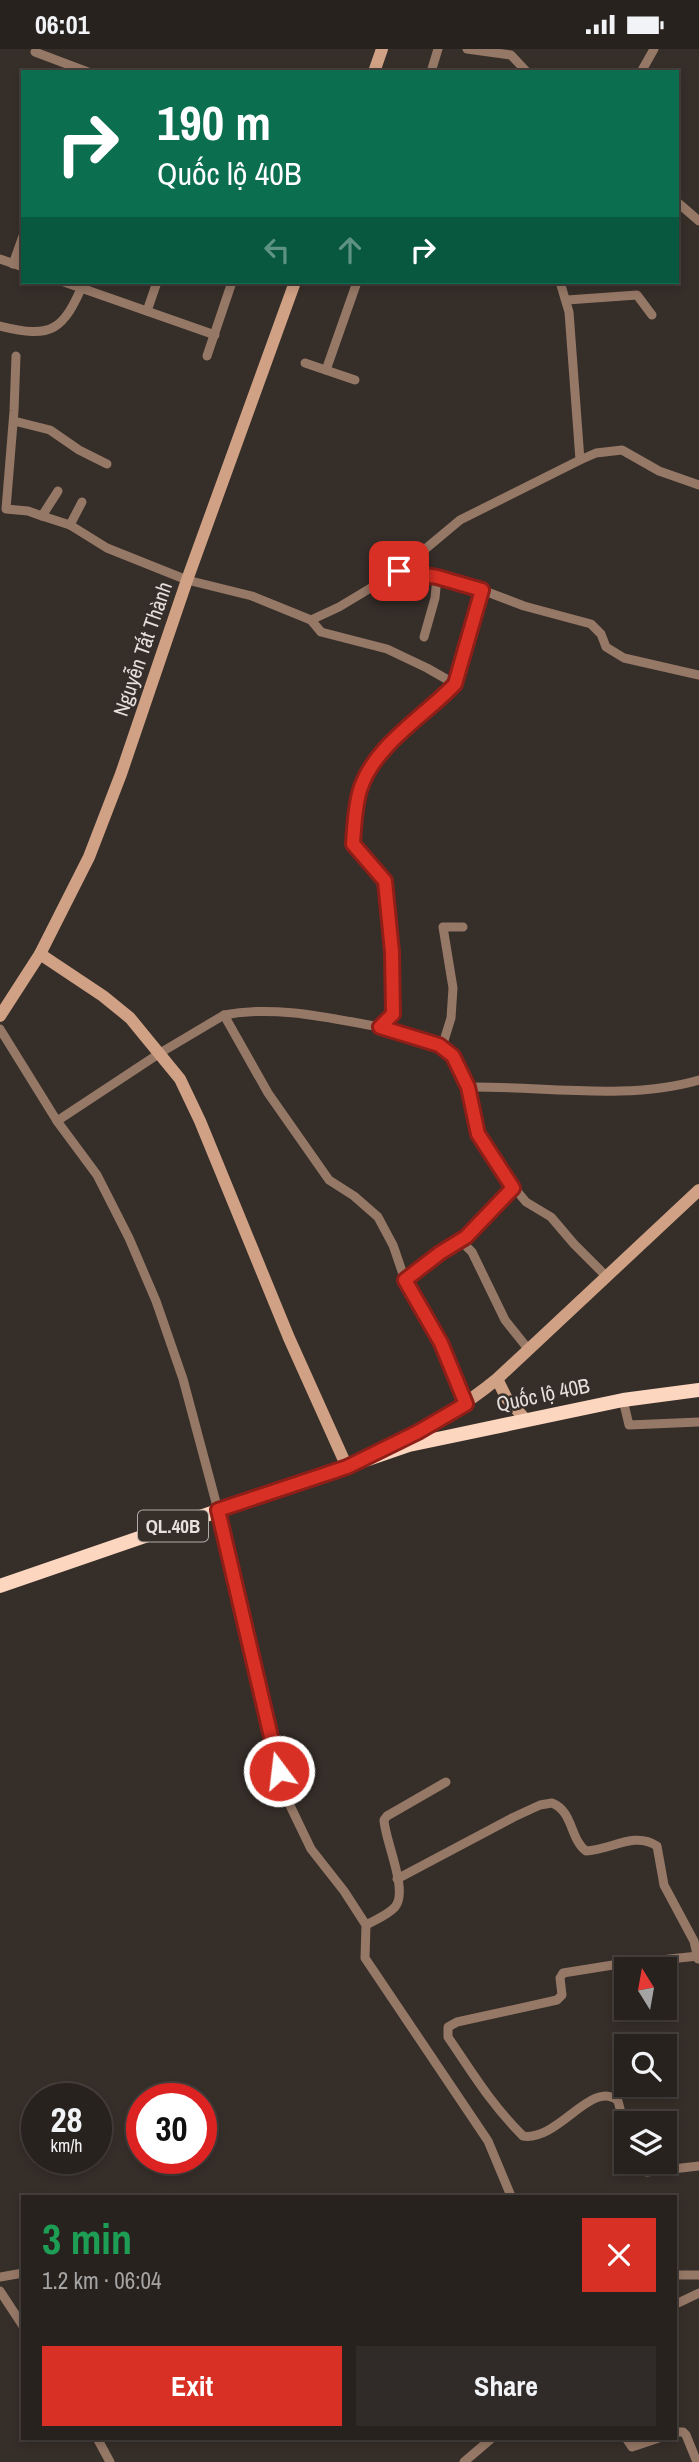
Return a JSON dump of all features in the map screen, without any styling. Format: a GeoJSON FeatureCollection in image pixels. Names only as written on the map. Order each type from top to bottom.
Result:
{"type":"FeatureCollection","features":[{"type":"Feature","properties":{"kind":"highway","name":"Quốc lộ 40B"},"geometry":{"type":"LineString","coordinates":[[0,1586],[409,1445],[622,1400],[699,1390]]}},
{"type":"Feature","properties":{"kind":"main road"},"geometry":{"type":"LineString","coordinates":[[375,70],[382,49]]}},
{"type":"Feature","properties":{"kind":"main road","name":"Nguyễn Tất Thành"},"geometry":{"type":"LineString","coordinates":[[0,1016],[40,954],[76,887],[107,810],[294,284]]}},
{"type":"Feature","properties":{"kind":"main road"},"geometry":{"type":"LineString","coordinates":[[40,954],[103,996],[130,1019],[180,1079],[200,1121],[289,1338],[347,1467],[418,1432],[466,1404],[529,1350],[699,1190]]}},
{"type":"Feature","properties":{"kind":"main road"},"geometry":{"type":"LineString","coordinates":[[497,1379],[507,1399],[526,1420]]}},
{"type":"Feature","properties":{"kind":"street"},"geometry":{"type":"LineString","coordinates":[[432,70],[438,49]]}},
{"type":"Feature","properties":{"kind":"street"},"geometry":{"type":"LineString","coordinates":[[467,49],[511,55],[525,70]]}},
{"type":"Feature","properties":{"kind":"street"},"geometry":{"type":"LineString","coordinates":[[642,70],[654,49]]}},
{"type":"Feature","properties":{"kind":"street"},"geometry":{"type":"LineString","coordinates":[[34,52],[82,70]]}},
{"type":"Feature","properties":{"kind":"street"},"geometry":{"type":"LineString","coordinates":[[679,204],[699,221]]}},
{"type":"Feature","properties":{"kind":"street"},"geometry":{"type":"LineString","coordinates":[[0,259],[18,265],[21,248]]}},
{"type":"Feature","properties":{"kind":"street"},"geometry":{"type":"LineString","coordinates":[[147,311],[156,284]]}},
{"type":"Feature","properties":{"kind":"street"},"geometry":{"type":"LineString","coordinates":[[208,356],[231,284]]}},
{"type":"Feature","properties":{"kind":"street"},"geometry":{"type":"LineString","coordinates":[[326,370],[357,284]]}},
{"type":"Feature","properties":{"kind":"street"},"geometry":{"type":"LineString","coordinates":[[562,284],[567,300],[580,460]]}},
{"type":"Feature","properties":{"kind":"street"},"geometry":{"type":"LineString","coordinates":[[0,326],[33,333],[52,328],[71,309],[82,285],[215,335]]}},
{"type":"Feature","properties":{"kind":"street"},"geometry":{"type":"LineString","coordinates":[[567,300],[637,295],[652,315]]}},
{"type":"Feature","properties":{"kind":"street"},"geometry":{"type":"LineString","coordinates":[[16,356],[14,421],[6,509],[28,511],[70,525],[107,548],[187,580],[252,596],[311,621],[321,632],[387,649],[455,684]]}},
{"type":"Feature","properties":{"kind":"street"},"geometry":{"type":"LineString","coordinates":[[305,363],[355,380]]}},
{"type":"Feature","properties":{"kind":"street"},"geometry":{"type":"LineString","coordinates":[[14,421],[44,428],[107,464]]}},
{"type":"Feature","properties":{"kind":"street"},"geometry":{"type":"LineString","coordinates":[[311,621],[399,571],[460,520],[596,453],[622,450],[659,471],[699,485]]}},
{"type":"Feature","properties":{"kind":"street"},"geometry":{"type":"LineString","coordinates":[[43,516],[58,491]]}},
{"type":"Feature","properties":{"kind":"street"},"geometry":{"type":"LineString","coordinates":[[70,525],[82,502]]}},
{"type":"Feature","properties":{"kind":"street"},"geometry":{"type":"LineString","coordinates":[[399,571],[437,577],[524,606],[591,624],[601,634],[606,647],[624,658],[699,675]]}},
{"type":"Feature","properties":{"kind":"street"},"geometry":{"type":"LineString","coordinates":[[424,637],[435,598],[437,577]]}},
{"type":"Feature","properties":{"kind":"street"},"geometry":{"type":"LineString","coordinates":[[380,1027],[393,1014],[389,908],[385,881],[353,844],[360,789],[368,771],[382,754],[429,705],[444,696],[455,684],[482,590]]}},
{"type":"Feature","properties":{"kind":"street"},"geometry":{"type":"LineString","coordinates":[[442,1047],[451,1018],[453,988],[443,927],[463,927]]}},
{"type":"Feature","properties":{"kind":"street"},"geometry":{"type":"LineString","coordinates":[[57,1121],[223,1015],[236,1012],[288,1013],[380,1027],[442,1047],[453,1056],[468,1087],[478,1134],[513,1188],[526,1202],[551,1217],[607,1276]]}},
{"type":"Feature","properties":{"kind":"street"},"geometry":{"type":"LineString","coordinates":[[223,1015],[268,1093],[329,1180],[354,1196],[377,1217],[393,1245],[405,1280],[441,1343],[466,1404]]}},
{"type":"Feature","properties":{"kind":"street"},"geometry":{"type":"LineString","coordinates":[[0,1029],[57,1121],[97,1175],[129,1238],[156,1301],[183,1379],[218,1510],[284,1793],[311,1849],[344,1891],[366,1925],[365,1958],[488,2141],[510,2195]]}},
{"type":"Feature","properties":{"kind":"street"},"geometry":{"type":"LineString","coordinates":[[468,1087],[555,1091],[632,1089],[677,1086],[699,1080]]}},
{"type":"Feature","properties":{"kind":"street"},"geometry":{"type":"LineString","coordinates":[[405,1280],[440,1253],[461,1241],[513,1188]]}},
{"type":"Feature","properties":{"kind":"street"},"geometry":{"type":"LineString","coordinates":[[461,1241],[472,1252],[505,1320],[529,1350]]}},
{"type":"Feature","properties":{"kind":"street"},"geometry":{"type":"LineString","coordinates":[[622,1400],[628,1425],[699,1422]]}},
{"type":"Feature","properties":{"kind":"street"},"geometry":{"type":"LineString","coordinates":[[366,1925],[396,1906],[399,1895],[384,1820],[446,1782]]}},
{"type":"Feature","properties":{"kind":"street"},"geometry":{"type":"LineString","coordinates":[[397,1878],[514,1817],[540,1805],[552,1803],[562,1809],[586,1851],[634,1840],[644,1840],[657,1846],[664,1885],[694,1941],[698,1958],[612,1965],[564,1973],[560,1978],[562,1994],[557,2000],[457,2021],[448,2027],[448,2037],[487,2096],[523,2136],[537,2136],[551,2130],[592,2099],[612,2097],[618,2101],[621,2111]]}},
{"type":"Feature","properties":{"kind":"street"},"geometry":{"type":"LineString","coordinates":[[677,2168],[699,2165]]}},
{"type":"Feature","properties":{"kind":"street"},"geometry":{"type":"LineString","coordinates":[[0,2277],[21,2273]]}},
{"type":"Feature","properties":{"kind":"street"},"geometry":{"type":"LineString","coordinates":[[677,2275],[699,2275]]}},
{"type":"Feature","properties":{"kind":"street"},"geometry":{"type":"LineString","coordinates":[[0,2291],[21,2323]]}},
{"type":"Feature","properties":{"kind":"street"},"geometry":{"type":"LineString","coordinates":[[677,2304],[699,2294]]}},
{"type":"Feature","properties":{"kind":"street"},"geometry":{"type":"LineString","coordinates":[[677,2432],[686,2435],[697,2462]]}},
{"type":"Feature","properties":{"kind":"street"},"geometry":{"type":"LineString","coordinates":[[98,2440],[110,2462]]}},
{"type":"Feature","properties":{"kind":"street"},"geometry":{"type":"LineString","coordinates":[[464,2462],[490,2440]]}},
{"type":"Feature","properties":{"kind":"street"},"geometry":{"type":"LineString","coordinates":[[627,2440],[632,2447],[653,2440]]}},
{"type":"Feature","properties":{"kind":"route"},"geometry":{"type":"LineString","coordinates":[[279,1771],[218,1510],[347,1467],[418,1432],[466,1404],[441,1343],[405,1280],[466,1237],[513,1188],[478,1134],[468,1087],[453,1056],[439,1045],[380,1027],[393,1014],[389,908],[385,881],[353,844],[360,789],[368,771],[397,737],[455,684],[482,590],[437,577],[399,571]]}}]}
